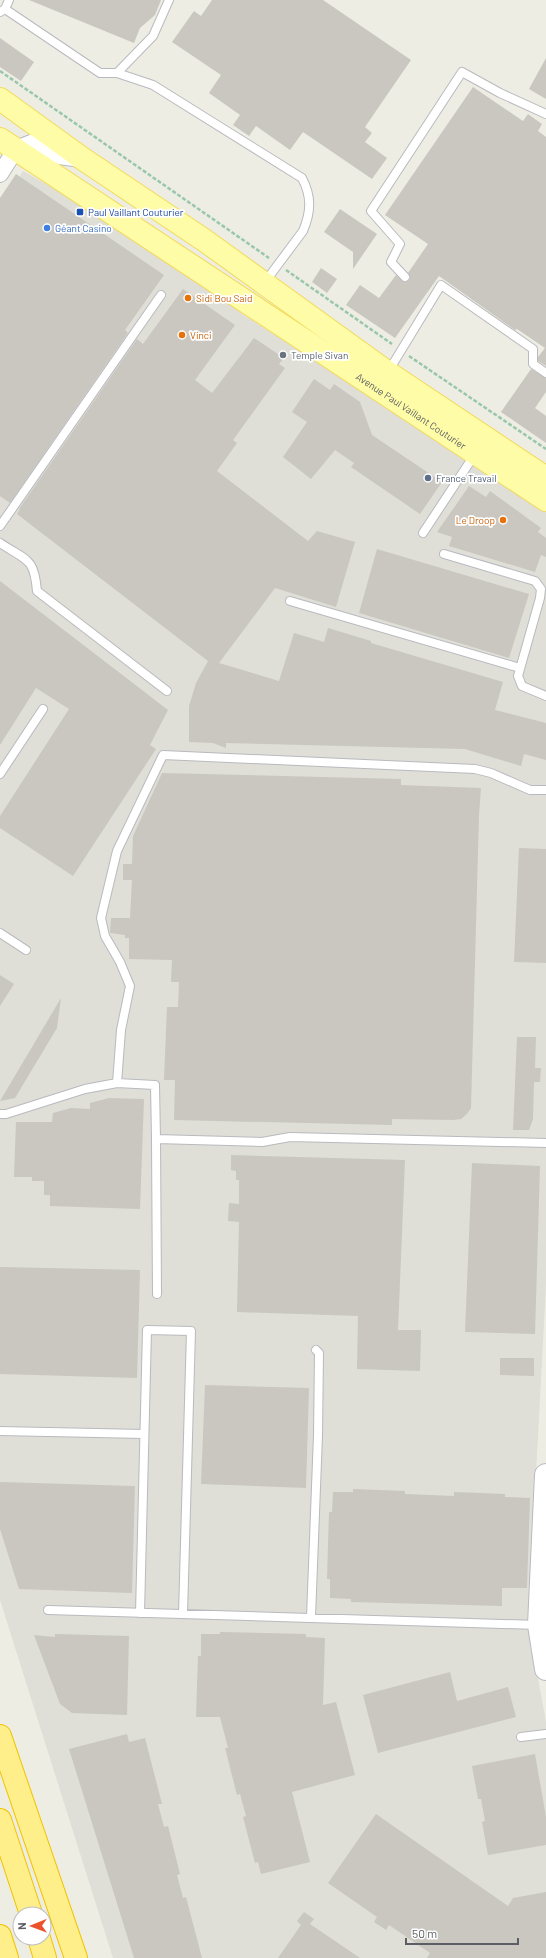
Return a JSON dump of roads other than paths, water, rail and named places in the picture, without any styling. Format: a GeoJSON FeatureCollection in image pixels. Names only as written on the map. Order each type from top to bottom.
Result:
{"type":"FeatureCollection","features":[{"type":"Feature","properties":{"kind":"highway"},"geometry":{"type":"LineString","coordinates":[[0,1736],[76,1958]]}},
{"type":"Feature","properties":{"kind":"highway"},"geometry":{"type":"LineString","coordinates":[[0,1820],[28,1906]]}},
{"type":"Feature","properties":{"kind":"highway"},"geometry":{"type":"LineString","coordinates":[[0,1936],[7,1958]]}},
{"type":"Feature","properties":{"kind":"highway"},"geometry":{"type":"LineString","coordinates":[[41,1946],[45,1958]]}},
{"type":"Feature","properties":{"kind":"main road","name":"Avenue Paul Vaillant Couturier"},"geometry":{"type":"LineString","coordinates":[[0,99],[83,159],[204,240],[387,372],[546,478]]}},
{"type":"Feature","properties":{"kind":"main road","name":"Avenue Paul Vaillant Couturier"},"geometry":{"type":"LineString","coordinates":[[8,144],[546,500]]}},
{"type":"Feature","properties":{"kind":"street","name":"Avenue Paul Vaillant Couturier"},"geometry":{"type":"LineString","coordinates":[[8,144],[34,142],[52,155],[83,159]]}},
{"type":"Feature","properties":{"kind":"street"},"geometry":{"type":"LineString","coordinates":[[0,174],[8,144]]}},
{"type":"Feature","properties":{"kind":"street"},"geometry":{"type":"LineString","coordinates":[[546,1475],[539,1625],[546,1669]]}},
{"type":"Feature","properties":{"kind":"lane"},"geometry":{"type":"LineString","coordinates":[[9,0],[2,10],[100,73],[117,73],[153,85],[302,178],[309,190],[310,202],[303,231],[264,283]]}},
{"type":"Feature","properties":{"kind":"lane"},"geometry":{"type":"LineString","coordinates":[[117,73],[153,36],[169,0]]}},
{"type":"Feature","properties":{"kind":"lane"},"geometry":{"type":"LineString","coordinates":[[405,277],[391,262],[400,244],[371,211],[462,72],[500,93],[546,114]]}},
{"type":"Feature","properties":{"kind":"lane"},"geometry":{"type":"LineString","coordinates":[[387,372],[428,299],[441,285],[533,349],[533,364],[546,373]]}},
{"type":"Feature","properties":{"kind":"lane"},"geometry":{"type":"LineString","coordinates":[[0,526],[161,295]]}},
{"type":"Feature","properties":{"kind":"lane"},"geometry":{"type":"LineString","coordinates":[[423,533],[476,454]]}},
{"type":"Feature","properties":{"kind":"lane"},"geometry":{"type":"LineString","coordinates":[[0,543],[31,563],[35,572],[37,591],[167,692]]}},
{"type":"Feature","properties":{"kind":"lane"},"geometry":{"type":"LineString","coordinates":[[444,554],[535,581],[541,589],[540,598],[518,676],[522,686],[546,696]]}},
{"type":"Feature","properties":{"kind":"lane"},"geometry":{"type":"LineString","coordinates":[[290,601],[520,668]]}},
{"type":"Feature","properties":{"kind":"lane"},"geometry":{"type":"LineString","coordinates":[[0,774],[43,710]]}},
{"type":"Feature","properties":{"kind":"lane"},"geometry":{"type":"LineString","coordinates":[[117,1083],[121,1030],[130,986],[105,936],[101,918],[117,851],[163,755],[475,769],[491,773],[530,790],[546,790]]}},
{"type":"Feature","properties":{"kind":"lane"},"geometry":{"type":"LineString","coordinates":[[0,933],[26,950]]}},
{"type":"Feature","properties":{"kind":"lane"},"geometry":{"type":"LineString","coordinates":[[0,1114],[6,1114],[85,1089],[117,1083],[155,1084],[157,1294]]}},
{"type":"Feature","properties":{"kind":"lane"},"geometry":{"type":"LineString","coordinates":[[156,1139],[262,1142],[290,1137],[546,1143]]}},
{"type":"Feature","properties":{"kind":"lane"},"geometry":{"type":"LineString","coordinates":[[140,1612],[147,1330],[191,1331],[183,1614]]}},
{"type":"Feature","properties":{"kind":"lane"},"geometry":{"type":"LineString","coordinates":[[311,1617],[318,1435],[319,1353],[316,1350]]}},
{"type":"Feature","properties":{"kind":"lane"},"geometry":{"type":"LineString","coordinates":[[0,1431],[144,1434]]}},
{"type":"Feature","properties":{"kind":"lane"},"geometry":{"type":"LineString","coordinates":[[48,1610],[539,1625]]}},
{"type":"Feature","properties":{"kind":"lane"},"geometry":{"type":"LineString","coordinates":[[521,1737],[546,1734]]}},
{"type":"Feature","properties":{"kind":"place","name":"Paul Vaillant Couturier"},"geometry":{"type":"Point","coordinates":[80,212]}},
{"type":"Feature","properties":{"kind":"place","name":"Géant Casino"},"geometry":{"type":"Point","coordinates":[47,228]}},
{"type":"Feature","properties":{"kind":"place","name":"Sidi Bou Said"},"geometry":{"type":"Point","coordinates":[188,298]}},
{"type":"Feature","properties":{"kind":"place","name":"Vinci"},"geometry":{"type":"Point","coordinates":[182,335]}},
{"type":"Feature","properties":{"kind":"place","name":"Temple Sivan"},"geometry":{"type":"Point","coordinates":[283,355]}},
{"type":"Feature","properties":{"kind":"place","name":"France Travail"},"geometry":{"type":"Point","coordinates":[428,478]}},
{"type":"Feature","properties":{"kind":"place","name":"Le Droop"},"geometry":{"type":"Point","coordinates":[503,520]}}]}
